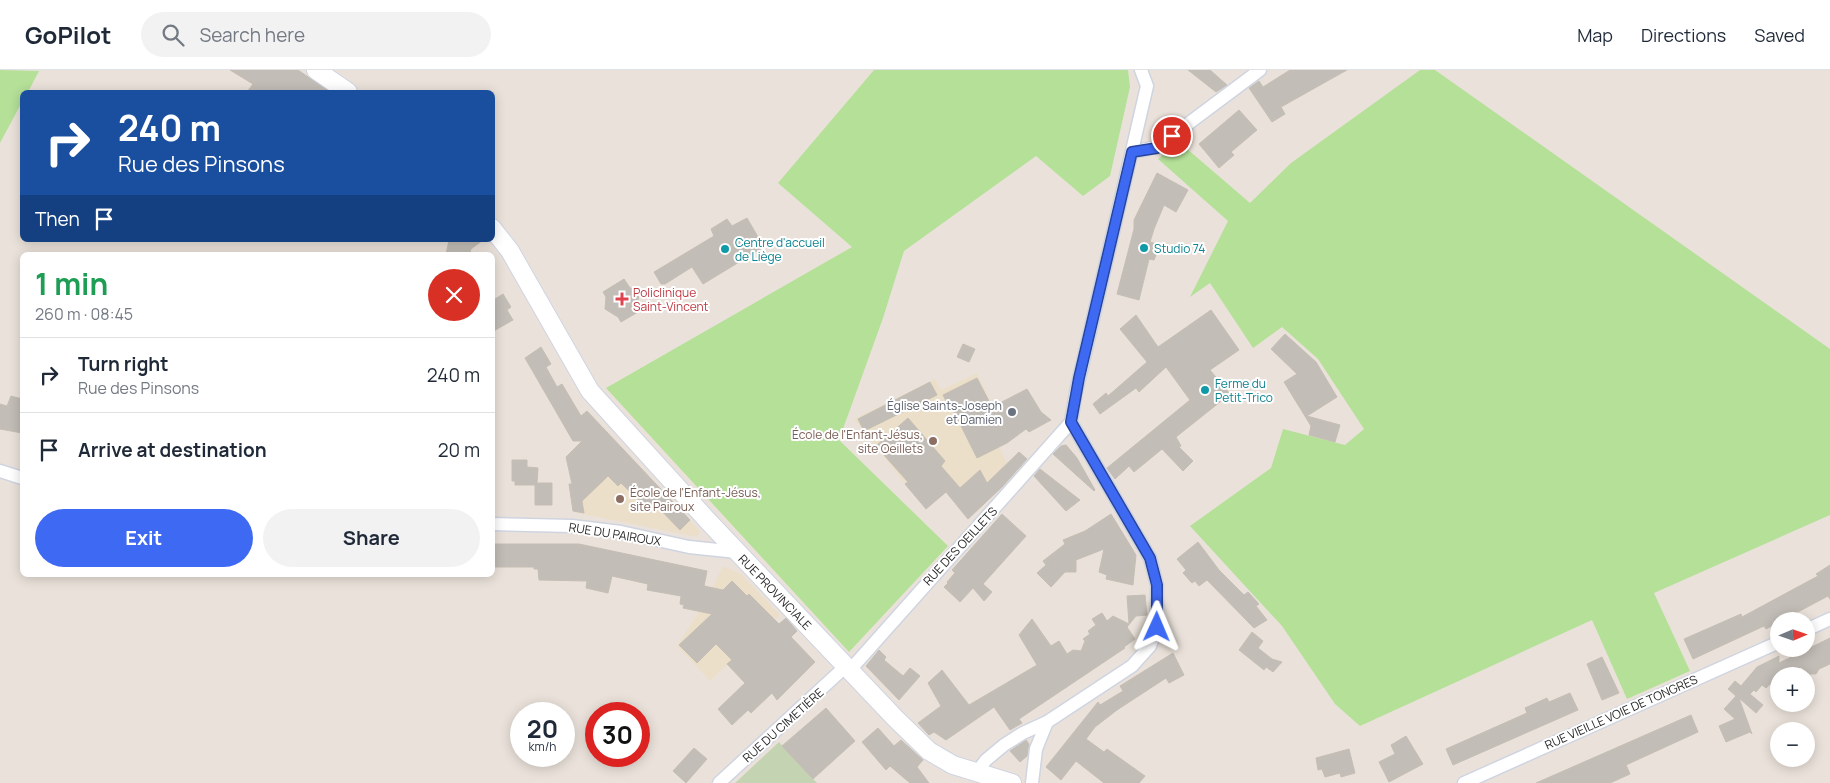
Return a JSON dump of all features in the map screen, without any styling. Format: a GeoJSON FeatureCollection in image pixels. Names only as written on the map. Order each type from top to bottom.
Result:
{"type":"FeatureCollection","features":[{"type":"Feature","properties":{"kind":"main road"},"geometry":{"type":"LineString","coordinates":[[316,70],[345,90]]}},
{"type":"Feature","properties":{"kind":"main road","name":"RUE PROVINCIALE"},"geometry":{"type":"LineString","coordinates":[[495,232],[510,251],[590,391],[737,552],[929,751],[954,765],[1012,783]]}},
{"type":"Feature","properties":{"kind":"street"},"geometry":{"type":"LineString","coordinates":[[976,772],[986,760],[1023,733],[1047,722],[1132,666],[1150,646],[1157,627],[1157,585],[1150,558],[1071,422],[1147,86],[1141,70]]}},
{"type":"Feature","properties":{"kind":"street"},"geometry":{"type":"LineString","coordinates":[[1132,152],[1157,148],[1260,70]]}},
{"type":"Feature","properties":{"kind":"street","name":"RUE DES OEILLETS"},"geometry":{"type":"LineString","coordinates":[[848,668],[1071,422]]}},
{"type":"Feature","properties":{"kind":"street"},"geometry":{"type":"LineString","coordinates":[[0,471],[20,477]]}},
{"type":"Feature","properties":{"kind":"street","name":"RUE DU PAIROUX"},"geometry":{"type":"LineString","coordinates":[[495,524],[572,526],[621,532],[688,547],[737,552]]}},
{"type":"Feature","properties":{"kind":"street"},"geometry":{"type":"LineString","coordinates":[[1815,626],[1830,619]]}},
{"type":"Feature","properties":{"kind":"street","name":"RUE VIEILLE VOIE DE TONGRES"},"geometry":{"type":"LineString","coordinates":[[1464,783],[1770,646]]}},
{"type":"Feature","properties":{"kind":"street","name":"RUE DU CIMETIÈRE"},"geometry":{"type":"LineString","coordinates":[[719,783],[848,668]]}},
{"type":"Feature","properties":{"kind":"street"},"geometry":{"type":"LineString","coordinates":[[1032,783],[1036,749],[1047,722]]}},
{"type":"Feature","properties":{"kind":"shaded area","name":"École de l'Enfant-Jésus, site Oeillets"},"geometry":{"type":"Polygon","coordinates":[[[977,373],[991,402],[972,412],[990,427],[1007,463],[970,500],[935,458],[905,484],[854,419],[935,379],[941,390],[977,373]]]}},
{"type":"Feature","properties":{"kind":"shaded area","name":"École de l'Enfant-Jésus, site Pairoux"},"geometry":{"type":"Polygon","coordinates":[[[615,442],[700,531],[697,537],[573,512],[569,486],[615,442]]]}},
{"type":"Feature","properties":{"kind":"shaded area"},"geometry":{"type":"Polygon","coordinates":[[[723,566],[741,574],[780,615],[710,681],[677,646],[706,600],[723,566]]]}},
{"type":"Feature","properties":{"kind":"green space"},"geometry":{"type":"Polygon","coordinates":[[[0,70],[39,71],[29,90],[20,90],[20,106],[0,143],[0,70]]]}},
{"type":"Feature","properties":{"kind":"green space"},"geometry":{"type":"Polygon","coordinates":[[[874,70],[1128,70],[1130,87],[1110,176],[1083,196],[1036,156],[904,251],[883,318],[839,440],[948,546],[849,652],[606,388],[852,247],[778,183],[874,70]]]}},
{"type":"Feature","properties":{"kind":"green space"},"geometry":{"type":"Polygon","coordinates":[[[1420,70],[1435,70],[1830,349],[1830,515],[1654,593],[1690,671],[1627,699],[1592,620],[1360,726],[1335,704],[1282,626],[1190,526],[1271,468],[1283,429],[1345,445],[1364,429],[1318,359],[1282,327],[1253,348],[1210,283],[1190,297],[1228,221],[1158,159],[1179,142],[1250,203],[1291,163],[1420,70]]]}},
{"type":"Feature","properties":{"kind":"green space"},"geometry":{"type":"Polygon","coordinates":[[[779,742],[817,783],[735,783],[779,742]]]}},
{"type":"Feature","properties":{"kind":"building"},"geometry":{"type":"Polygon","coordinates":[[[230,70],[298,70],[327,90],[248,90],[253,84],[230,70]]]}},
{"type":"Feature","properties":{"kind":"building"},"geometry":{"type":"Polygon","coordinates":[[[1188,70],[1210,70],[1227,85],[1216,92],[1188,70]]]}},
{"type":"Feature","properties":{"kind":"building"},"geometry":{"type":"Polygon","coordinates":[[[1290,70],[1347,70],[1281,107],[1285,114],[1272,122],[1249,88],[1259,81],[1263,87],[1290,70]]]}},
{"type":"Feature","properties":{"kind":"building"},"geometry":{"type":"Polygon","coordinates":[[[1239,110],[1257,130],[1231,152],[1234,155],[1219,168],[1199,144],[1239,110]]]}},
{"type":"Feature","properties":{"kind":"building"},"geometry":{"type":"Polygon","coordinates":[[[1157,173],[1188,190],[1176,212],[1164,205],[1150,242],[1160,245],[1154,260],[1149,259],[1139,300],[1117,294],[1134,229],[1134,220],[1157,173]]]}},
{"type":"Feature","properties":{"kind":"building","name":"Centre d'accueil de Liège"},"geometry":{"type":"Polygon","coordinates":[[[747,218],[764,247],[703,284],[692,267],[665,284],[661,284],[654,272],[714,236],[711,229],[727,219],[732,226],[747,218]]]}},
{"type":"Feature","properties":{"kind":"building"},"geometry":{"type":"Polygon","coordinates":[[[449,242],[480,242],[470,252],[447,252],[449,242]]]}},
{"type":"Feature","properties":{"kind":"building","name":"Policlinique Saint-Vincent"},"geometry":{"type":"Polygon","coordinates":[[[624,279],[630,288],[640,290],[638,301],[643,309],[621,322],[618,317],[605,309],[606,297],[603,292],[624,279]]]}},
{"type":"Feature","properties":{"kind":"building"},"geometry":{"type":"Polygon","coordinates":[[[503,294],[511,307],[507,310],[513,320],[495,330],[495,299],[503,294]]]}},
{"type":"Feature","properties":{"kind":"building","name":"Ferme du Petit-Trico"},"geometry":{"type":"Polygon","coordinates":[[[1211,310],[1239,350],[1210,370],[1230,394],[1176,437],[1181,446],[1179,447],[1193,461],[1183,471],[1162,449],[1134,472],[1129,466],[1115,479],[1107,468],[1190,400],[1166,367],[1139,392],[1136,388],[1100,414],[1093,404],[1106,393],[1108,396],[1147,362],[1120,329],[1136,315],[1158,347],[1211,310]]]}},
{"type":"Feature","properties":{"kind":"building"},"geometry":{"type":"Polygon","coordinates":[[[1285,334],[1316,362],[1337,397],[1307,416],[1340,425],[1335,442],[1309,435],[1311,426],[1284,382],[1297,374],[1271,349],[1285,334]]]}},
{"type":"Feature","properties":{"kind":"building"},"geometry":{"type":"Polygon","coordinates":[[[963,344],[975,349],[969,362],[957,357],[963,344]]]}},
{"type":"Feature","properties":{"kind":"building"},"geometry":{"type":"Polygon","coordinates":[[[541,347],[551,364],[546,367],[557,387],[562,384],[581,416],[587,411],[690,520],[680,530],[654,503],[648,509],[621,483],[618,486],[608,476],[582,501],[584,513],[573,511],[569,484],[572,484],[566,457],[582,441],[573,441],[525,358],[541,347]]]}},
{"type":"Feature","properties":{"kind":"building"},"geometry":{"type":"Polygon","coordinates":[[[977,378],[992,407],[1027,389],[1041,412],[1051,420],[1029,432],[1026,429],[1007,443],[977,458],[952,408],[950,409],[943,395],[977,378]]]}},
{"type":"Feature","properties":{"kind":"building"},"geometry":{"type":"Polygon","coordinates":[[[930,382],[937,395],[864,431],[858,419],[930,382]]]}},
{"type":"Feature","properties":{"kind":"building"},"geometry":{"type":"Polygon","coordinates":[[[11,396],[20,398],[20,433],[0,429],[0,404],[7,406],[11,396]]]}},
{"type":"Feature","properties":{"kind":"building"},"geometry":{"type":"Polygon","coordinates":[[[908,418],[945,461],[941,466],[960,488],[980,470],[987,483],[1019,452],[1027,459],[1002,487],[968,519],[946,492],[926,509],[905,484],[908,482],[876,446],[908,418]]]}},
{"type":"Feature","properties":{"kind":"building"},"geometry":{"type":"Polygon","coordinates":[[[1066,445],[1077,458],[1094,491],[1053,454],[1061,446],[1066,445]]]}},
{"type":"Feature","properties":{"kind":"building"},"geometry":{"type":"Polygon","coordinates":[[[512,460],[527,460],[527,467],[538,468],[537,483],[552,483],[552,505],[535,505],[535,485],[515,485],[515,481],[512,481],[512,460]]]}},
{"type":"Feature","properties":{"kind":"building"},"geometry":{"type":"Polygon","coordinates":[[[1040,469],[1080,500],[1066,511],[1034,476],[1040,469]]]}},
{"type":"Feature","properties":{"kind":"building"},"geometry":{"type":"Polygon","coordinates":[[[1002,514],[1026,536],[983,584],[992,592],[984,601],[973,588],[960,602],[944,587],[955,573],[952,570],[1002,514]]]}},
{"type":"Feature","properties":{"kind":"building"},"geometry":{"type":"Polygon","coordinates":[[[1111,514],[1136,555],[1133,585],[1106,579],[1107,575],[1099,572],[1104,549],[1076,560],[1076,572],[1065,572],[1051,587],[1037,573],[1046,565],[1043,561],[1065,544],[1063,540],[1085,531],[1111,514]]]}},
{"type":"Feature","properties":{"kind":"building"},"geometry":{"type":"Polygon","coordinates":[[[1198,542],[1219,570],[1244,595],[1248,592],[1259,604],[1256,606],[1267,620],[1254,628],[1207,580],[1199,586],[1195,581],[1192,583],[1183,573],[1186,570],[1177,559],[1198,542]]]}},
{"type":"Feature","properties":{"kind":"building"},"geometry":{"type":"Polygon","coordinates":[[[495,544],[579,544],[707,571],[704,586],[723,590],[732,581],[747,596],[749,594],[779,624],[786,618],[797,631],[791,637],[815,662],[777,700],[772,693],[751,713],[748,710],[732,725],[718,709],[745,683],[727,664],[732,660],[716,644],[697,663],[679,645],[712,614],[683,608],[684,605],[680,604],[681,596],[647,590],[648,584],[612,576],[608,593],[586,588],[587,581],[539,580],[538,569],[534,569],[534,567],[495,567],[495,544]]]}},
{"type":"Feature","properties":{"kind":"building"},"geometry":{"type":"Polygon","coordinates":[[[1830,565],[1830,599],[1828,596],[1798,612],[1770,612],[1770,627],[1766,629],[1764,626],[1693,659],[1684,639],[1741,614],[1742,617],[1818,576],[1816,574],[1830,565]]]}},
{"type":"Feature","properties":{"kind":"building"},"geometry":{"type":"Polygon","coordinates":[[[1145,595],[1147,615],[1136,616],[1127,627],[1135,639],[1125,648],[1019,719],[1022,723],[1010,730],[994,707],[946,740],[934,732],[929,735],[918,723],[941,706],[928,683],[942,670],[969,705],[1037,665],[1019,635],[1032,619],[1051,646],[1059,641],[1067,654],[1073,650],[1081,651],[1085,641],[1083,639],[1090,634],[1088,631],[1096,625],[1092,619],[1102,613],[1107,621],[1113,616],[1129,624],[1127,596],[1145,595]]]}},
{"type":"Feature","properties":{"kind":"building"},"geometry":{"type":"Polygon","coordinates":[[[1252,632],[1263,641],[1258,648],[1272,659],[1282,662],[1273,672],[1266,667],[1264,670],[1239,650],[1252,632]]]}},
{"type":"Feature","properties":{"kind":"building"},"geometry":{"type":"Polygon","coordinates":[[[1830,638],[1830,664],[1819,669],[1816,674],[1815,667],[1770,667],[1770,684],[1766,688],[1762,685],[1756,692],[1754,690],[1750,694],[1763,705],[1756,713],[1739,698],[1752,734],[1750,732],[1726,742],[1719,726],[1735,719],[1724,709],[1736,696],[1728,689],[1735,681],[1741,686],[1757,667],[1775,658],[1779,658],[1779,663],[1789,658],[1815,658],[1815,645],[1830,638]]]}},
{"type":"Feature","properties":{"kind":"building"},"geometry":{"type":"Polygon","coordinates":[[[879,650],[886,657],[884,660],[903,676],[910,668],[920,676],[899,700],[866,666],[879,650]]]}},
{"type":"Feature","properties":{"kind":"building"},"geometry":{"type":"Polygon","coordinates":[[[1173,653],[1184,675],[1169,683],[1166,678],[1117,710],[1095,727],[1086,739],[1104,752],[1107,749],[1145,776],[1139,783],[1104,783],[1076,761],[1061,780],[1046,767],[1098,702],[1100,705],[1123,691],[1120,686],[1173,653]]]}},
{"type":"Feature","properties":{"kind":"building"},"geometry":{"type":"Polygon","coordinates":[[[1602,657],[1619,693],[1602,700],[1587,664],[1602,657]]]}},
{"type":"Feature","properties":{"kind":"building"},"geometry":{"type":"Polygon","coordinates":[[[1570,693],[1578,710],[1453,765],[1446,749],[1527,713],[1525,708],[1547,698],[1549,702],[1570,693]]]}},
{"type":"Feature","properties":{"kind":"building"},"geometry":{"type":"Polygon","coordinates":[[[826,708],[855,741],[813,779],[782,746],[826,708]]]}},
{"type":"Feature","properties":{"kind":"building"},"geometry":{"type":"Polygon","coordinates":[[[1691,715],[1698,732],[1626,765],[1630,774],[1610,783],[1536,783],[1691,715]]]}},
{"type":"Feature","properties":{"kind":"building"},"geometry":{"type":"Polygon","coordinates":[[[878,728],[894,746],[901,740],[923,760],[917,767],[929,783],[910,783],[890,766],[886,770],[862,742],[878,728]]]}},
{"type":"Feature","properties":{"kind":"building"},"geometry":{"type":"Polygon","coordinates":[[[1406,736],[1423,764],[1389,782],[1379,762],[1395,754],[1391,745],[1406,736]]]}},
{"type":"Feature","properties":{"kind":"building"},"geometry":{"type":"Polygon","coordinates":[[[1026,740],[1029,744],[1027,756],[1020,762],[1010,751],[1026,740]]]}},
{"type":"Feature","properties":{"kind":"building"},"geometry":{"type":"Polygon","coordinates":[[[694,748],[707,759],[686,783],[673,771],[694,748]]]}},
{"type":"Feature","properties":{"kind":"building"},"geometry":{"type":"Polygon","coordinates":[[[1349,749],[1355,773],[1341,777],[1340,773],[1325,777],[1322,769],[1318,770],[1316,758],[1349,749]]]}},
{"type":"Feature","properties":{"kind":"place","name":"Studio 74"},"geometry":{"type":"Point","coordinates":[1144,248]}},
{"type":"Feature","properties":{"kind":"place","name":"Centre d'accueil de Liège"},"geometry":{"type":"Point","coordinates":[725,249]}},
{"type":"Feature","properties":{"kind":"place","name":"Policlinique Saint-Vincent"},"geometry":{"type":"Point","coordinates":[622,299]}},
{"type":"Feature","properties":{"kind":"place","name":"Ferme du Petit-Trico"},"geometry":{"type":"Point","coordinates":[1205,390]}},
{"type":"Feature","properties":{"kind":"place","name":"Église Saints-Joseph et Damien"},"geometry":{"type":"Point","coordinates":[1012,412]}},
{"type":"Feature","properties":{"kind":"place","name":"École de l'Enfant-Jésus, site Oeillets"},"geometry":{"type":"Point","coordinates":[933,441]}},
{"type":"Feature","properties":{"kind":"place","name":"École de l'Enfant-Jésus, site Pairoux"},"geometry":{"type":"Point","coordinates":[620,499]}},
{"type":"Feature","properties":{"kind":"route"},"geometry":{"type":"LineString","coordinates":[[1157,627],[1157,585],[1150,558],[1071,422],[1079,378],[1132,152],[1157,148],[1172,136]]}}]}
